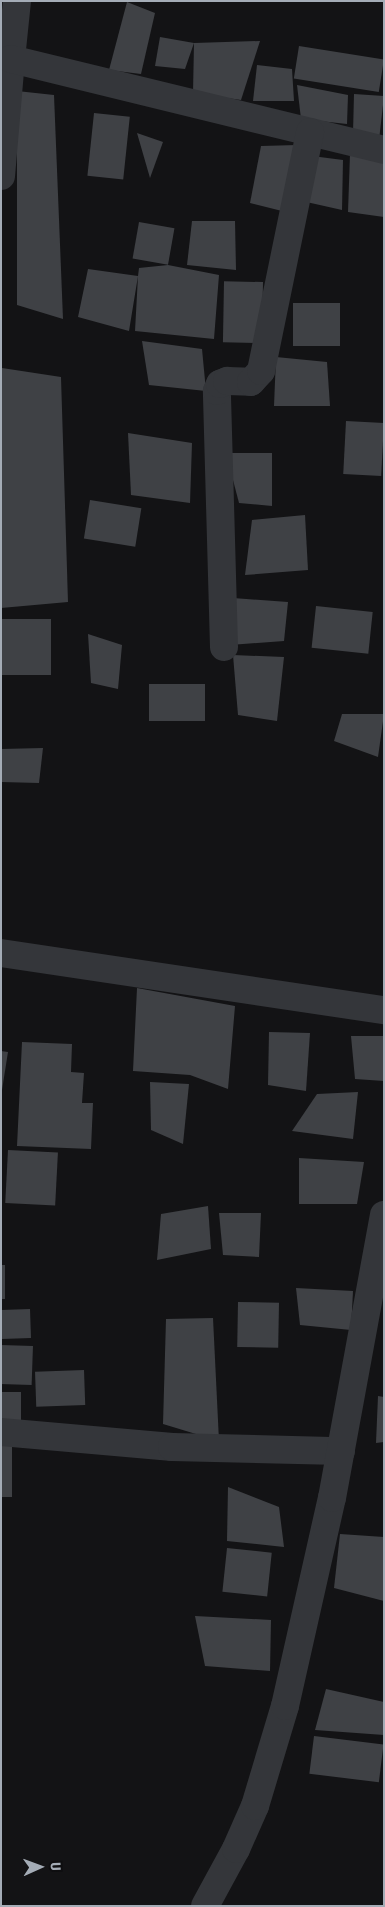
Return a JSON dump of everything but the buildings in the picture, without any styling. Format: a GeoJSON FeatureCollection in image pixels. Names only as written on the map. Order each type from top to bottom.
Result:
{"type":"FeatureCollection","features":[{"type":"Feature","properties":{"kind":"street"},"geometry":{"type":"LineString","coordinates":[[1,176],[17,1]]}},
{"type":"Feature","properties":{"kind":"street"},"geometry":{"type":"LineString","coordinates":[[11,60],[384,150]]}},
{"type":"Feature","properties":{"kind":"street"},"geometry":{"type":"LineString","coordinates":[[224,646],[217,391],[220,384],[227,381],[251,382],[261,371],[310,132]]}},
{"type":"Feature","properties":{"kind":"street"},"geometry":{"type":"LineString","coordinates":[[1,953],[384,1010]]}},
{"type":"Feature","properties":{"kind":"street"},"geometry":{"type":"LineString","coordinates":[[205,1906],[236,1848],[255,1806],[285,1706],[341,1451],[384,1215]]}},
{"type":"Feature","properties":{"kind":"street"},"geometry":{"type":"LineString","coordinates":[[1,1432],[172,1447],[341,1451]]}}]}
